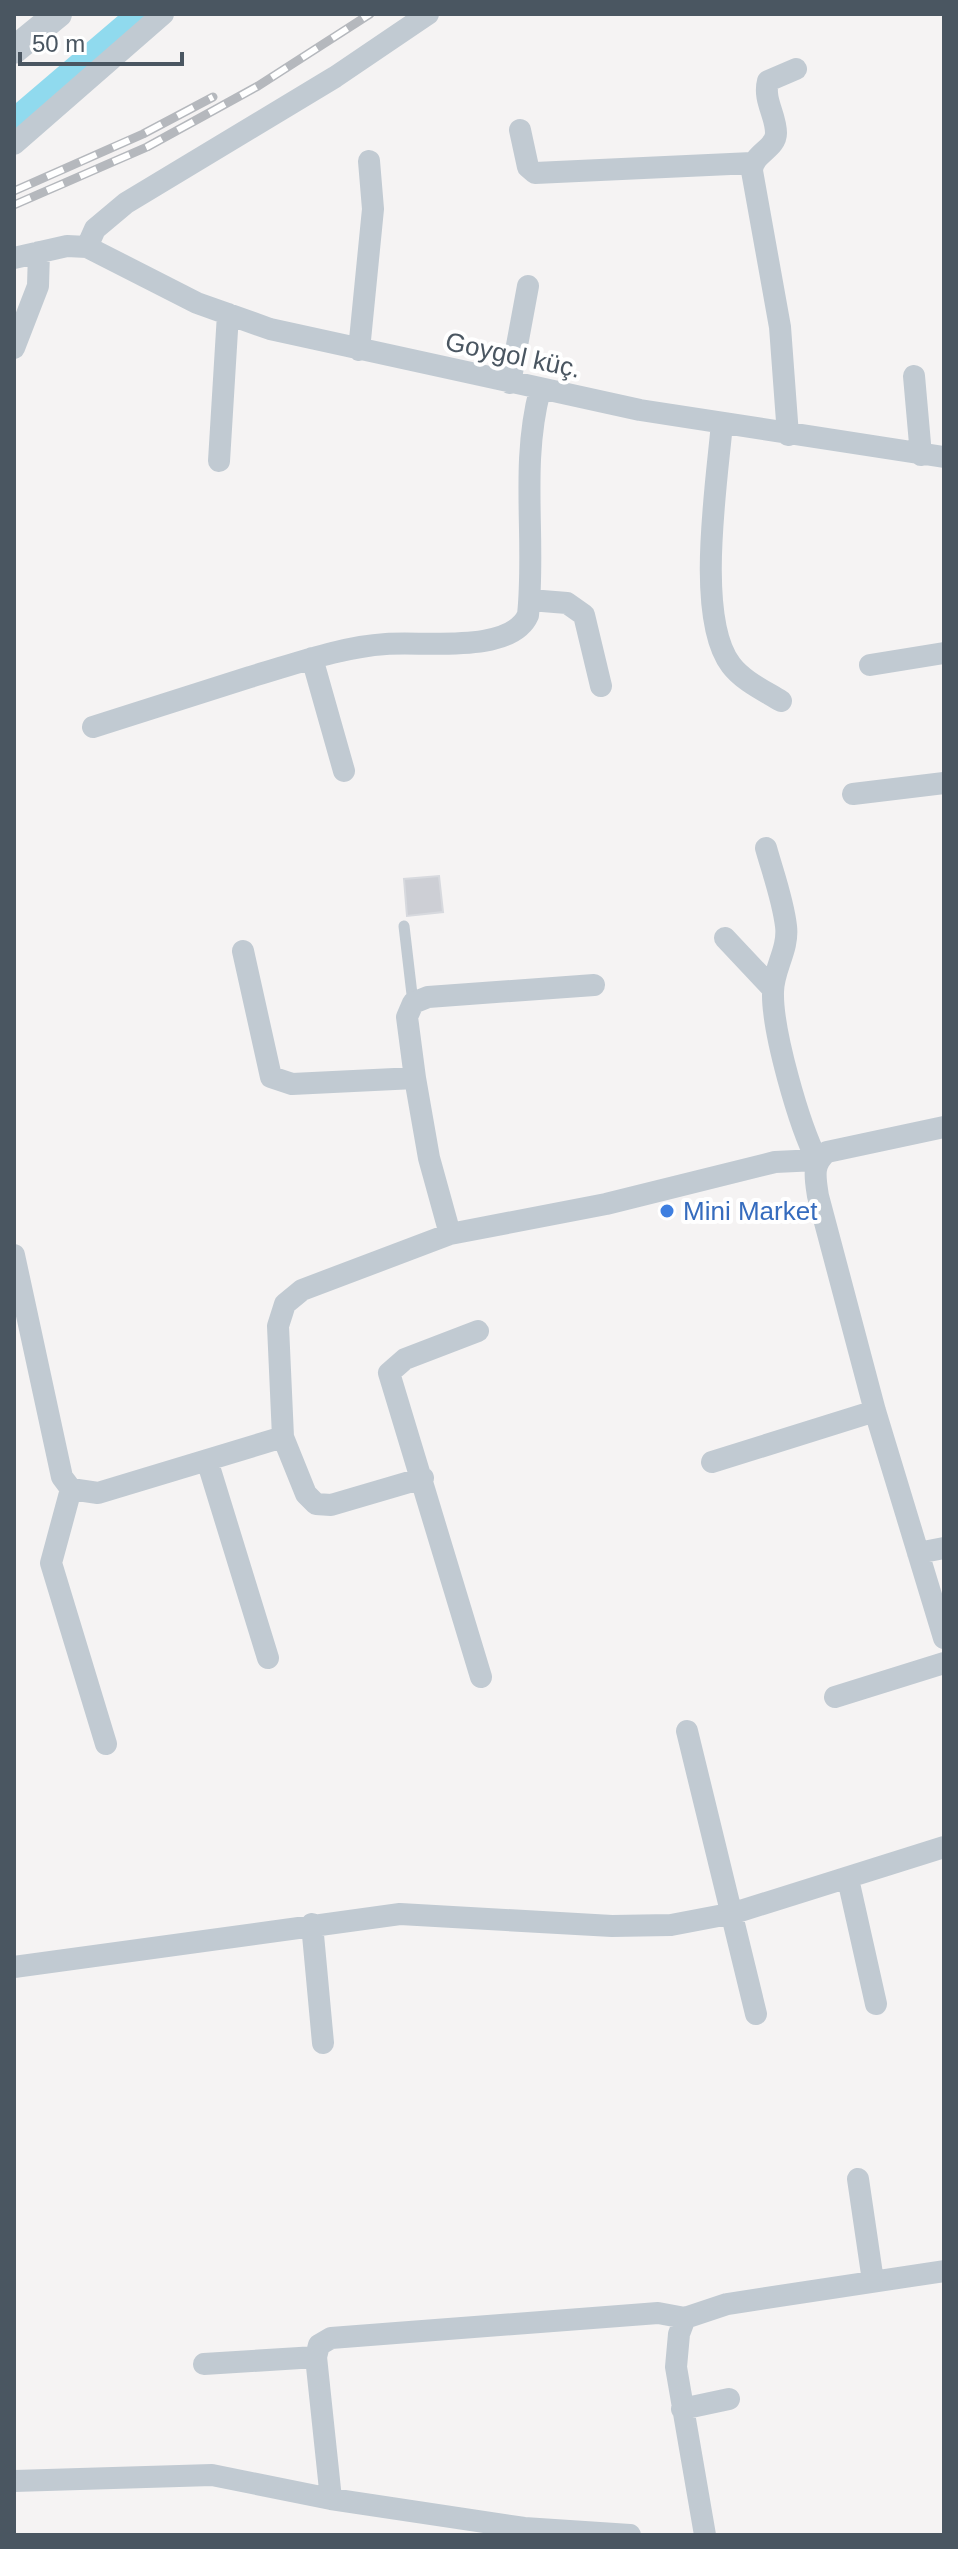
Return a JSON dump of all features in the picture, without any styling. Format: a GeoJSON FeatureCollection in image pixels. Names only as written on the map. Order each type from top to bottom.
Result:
{"type":"FeatureCollection","features":[{"type":"Feature","properties":{"kind":"street"},"geometry":{"type":"LineString","coordinates":[[14,50],[58,14]]}},
{"type":"Feature","properties":{"kind":"street"},"geometry":{"type":"LineString","coordinates":[[14,144],[163,14]]}},
{"type":"Feature","properties":{"kind":"street"},"geometry":{"type":"LineString","coordinates":[[14,258],[67,246],[87,247],[95,229],[126,203],[335,77],[428,14]]}},
{"type":"Feature","properties":{"kind":"street"},"geometry":{"type":"LineString","coordinates":[[520,130],[528,167],[535,173],[752,163],[774,141],[776,134],[765,91],[768,81],[796,69]]}},
{"type":"Feature","properties":{"kind":"street"},"geometry":{"type":"LineString","coordinates":[[359,350],[373,209],[369,161]]}},
{"type":"Feature","properties":{"kind":"street"},"geometry":{"type":"LineString","coordinates":[[752,163],[780,327],[788,435]]}},
{"type":"Feature","properties":{"kind":"street","name":"Goygol küç."},"geometry":{"type":"LineString","coordinates":[[87,247],[197,303],[270,329],[540,390],[788,435],[944,457]]}},
{"type":"Feature","properties":{"kind":"street"},"geometry":{"type":"LineString","coordinates":[[14,348],[38,286],[39,252]]}},
{"type":"Feature","properties":{"kind":"street"},"geometry":{"type":"LineString","coordinates":[[510,383],[528,286]]}},
{"type":"Feature","properties":{"kind":"street"},"geometry":{"type":"LineString","coordinates":[[219,461],[228,314]]}},
{"type":"Feature","properties":{"kind":"street"},"geometry":{"type":"LineString","coordinates":[[914,376],[921,455]]}},
{"type":"Feature","properties":{"kind":"street"},"geometry":{"type":"LineString","coordinates":[[93,727],[312,658],[385,644],[502,639],[524,626],[530,600],[527,512],[532,420],[540,390]]}},
{"type":"Feature","properties":{"kind":"street"},"geometry":{"type":"LineString","coordinates":[[722,423],[711,567],[712,597],[721,647],[742,676],[781,701]]}},
{"type":"Feature","properties":{"kind":"street"},"geometry":{"type":"LineString","coordinates":[[530,600],[567,603],[584,615],[601,686]]}},
{"type":"Feature","properties":{"kind":"street"},"geometry":{"type":"LineString","coordinates":[[870,665],[944,653]]}},
{"type":"Feature","properties":{"kind":"street"},"geometry":{"type":"LineString","coordinates":[[312,658],[344,771]]}},
{"type":"Feature","properties":{"kind":"street"},"geometry":{"type":"LineString","coordinates":[[853,794],[944,783]]}},
{"type":"Feature","properties":{"kind":"street"},"geometry":{"type":"LineString","coordinates":[[766,848],[786,924],[787,944],[773,989],[798,1113],[817,1160],[818,1196],[875,1411],[944,1638]]}},
{"type":"Feature","properties":{"kind":"street"},"geometry":{"type":"LineString","coordinates":[[725,938],[773,989]]}},
{"type":"Feature","properties":{"kind":"street"},"geometry":{"type":"LineString","coordinates":[[243,951],[271,1077],[292,1084],[415,1078]]}},
{"type":"Feature","properties":{"kind":"street"},"geometry":{"type":"LineString","coordinates":[[450,1234],[426,1144],[415,1078],[407,1017],[413,1003],[428,997],[594,985]]}},
{"type":"Feature","properties":{"kind":"street"},"geometry":{"type":"LineString","coordinates":[[423,1478],[331,1505],[316,1504],[306,1494],[283,1437],[278,1326],[285,1304],[302,1290],[450,1234],[606,1204],[775,1162],[817,1160],[827,1152],[944,1127]]}},
{"type":"Feature","properties":{"kind":"street"},"geometry":{"type":"LineString","coordinates":[[14,1255],[21,1314],[55,1455],[71,1489],[51,1563],[106,1744]]}},
{"type":"Feature","properties":{"kind":"street"},"geometry":{"type":"LineString","coordinates":[[478,1331],[405,1359],[389,1373],[481,1677]]}},
{"type":"Feature","properties":{"kind":"street"},"geometry":{"type":"LineString","coordinates":[[712,1462],[875,1411]]}},
{"type":"Feature","properties":{"kind":"street"},"geometry":{"type":"LineString","coordinates":[[71,1489],[98,1493],[283,1437]]}},
{"type":"Feature","properties":{"kind":"street"},"geometry":{"type":"LineString","coordinates":[[207,1460],[268,1658]]}},
{"type":"Feature","properties":{"kind":"street"},"geometry":{"type":"LineString","coordinates":[[918,1553],[944,1548]]}},
{"type":"Feature","properties":{"kind":"street"},"geometry":{"type":"LineString","coordinates":[[835,1697],[944,1663]]}},
{"type":"Feature","properties":{"kind":"street"},"geometry":{"type":"LineString","coordinates":[[687,1731],[734,1913],[756,2014]]}},
{"type":"Feature","properties":{"kind":"street"},"geometry":{"type":"LineString","coordinates":[[14,1967],[400,1914],[612,1926],[671,1925],[734,1913],[944,1847]]}},
{"type":"Feature","properties":{"kind":"street"},"geometry":{"type":"LineString","coordinates":[[848,1879],[876,2004]]}},
{"type":"Feature","properties":{"kind":"street"},"geometry":{"type":"LineString","coordinates":[[312,1924],[323,2043]]}},
{"type":"Feature","properties":{"kind":"street"},"geometry":{"type":"LineString","coordinates":[[858,2179],[873,2281]]}},
{"type":"Feature","properties":{"kind":"street"},"geometry":{"type":"LineString","coordinates":[[331,2499],[316,2357],[319,2345],[331,2338],[658,2313],[685,2318],[727,2304],[944,2271]]}},
{"type":"Feature","properties":{"kind":"street"},"geometry":{"type":"LineString","coordinates":[[685,2318],[676,2347],[682,2409],[705,2535]]}},
{"type":"Feature","properties":{"kind":"street"},"geometry":{"type":"LineString","coordinates":[[204,2364],[316,2357]]}},
{"type":"Feature","properties":{"kind":"street"},"geometry":{"type":"LineString","coordinates":[[682,2409],[729,2399]]}},
{"type":"Feature","properties":{"kind":"street"},"geometry":{"type":"LineString","coordinates":[[14,2481],[212,2475],[524,2532],[630,2535]]}},
{"type":"Feature","properties":{"kind":"lane"},"geometry":{"type":"LineString","coordinates":[[404,926],[413,1003]]}},
{"type":"Feature","properties":{"kind":"building"},"geometry":{"type":"Polygon","coordinates":[[[439,876],[443,912],[407,916],[404,879],[439,876]]]}},
{"type":"Feature","properties":{"kind":"waterway"},"geometry":{"type":"LineString","coordinates":[[14,119],[137,14]]}},
{"type":"Feature","properties":{"kind":"railway"},"geometry":{"type":"LineString","coordinates":[[14,205],[147,147],[258,86],[370,14]]}},
{"type":"Feature","properties":{"kind":"railway"},"geometry":{"type":"LineString","coordinates":[[14,191],[143,134],[213,97]]}},
{"type":"Feature","properties":{"kind":"place","name":"Mini Market"},"geometry":{"type":"Point","coordinates":[667,1211]}}]}
